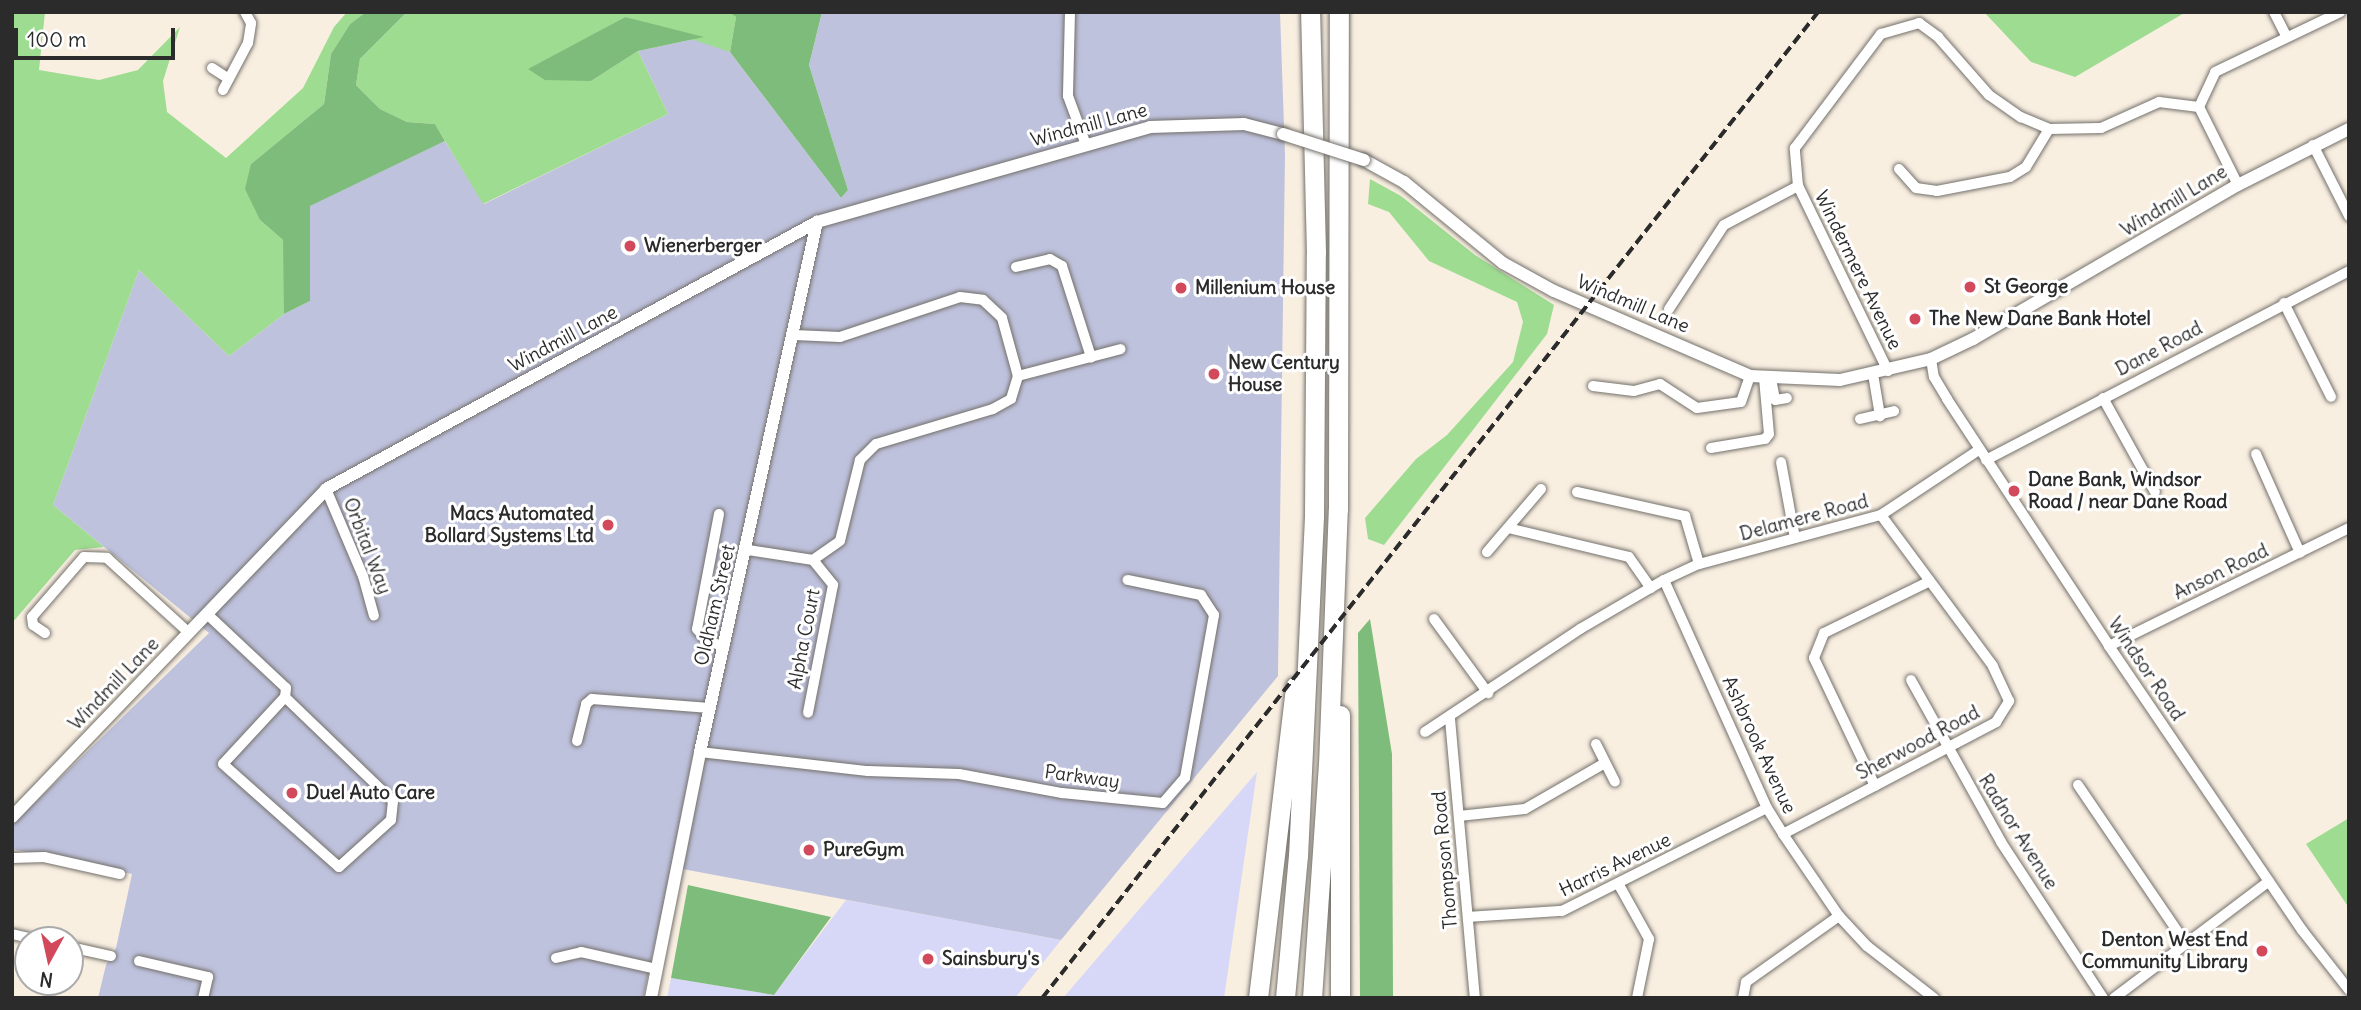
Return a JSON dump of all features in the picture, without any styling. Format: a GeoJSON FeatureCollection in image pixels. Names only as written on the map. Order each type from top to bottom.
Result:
{"type":"FeatureCollection","features":[{"type":"Feature","properties":{"kind":"highway"},"geometry":{"type":"LineString","coordinates":[[1285,998],[1298,856],[1314,516],[1316,253],[1310,12]]}},
{"type":"Feature","properties":{"kind":"highway"},"geometry":{"type":"LineString","coordinates":[[1312,998],[1334,644],[1341,325],[1339,12]]}},
{"type":"Feature","properties":{"kind":"highway"},"geometry":{"type":"LineString","coordinates":[[1258,998],[1314,516]]}},
{"type":"Feature","properties":{"kind":"highway"},"geometry":{"type":"LineString","coordinates":[[1334,644],[1343,744],[1340,998]]}},
{"type":"Feature","properties":{"kind":"street"},"geometry":{"type":"LineString","coordinates":[[223,90],[248,43],[251,23],[245,12]]}},
{"type":"Feature","properties":{"kind":"street"},"geometry":{"type":"LineString","coordinates":[[1070,12],[1068,96],[1086,145]]}},
{"type":"Feature","properties":{"kind":"street"},"geometry":{"type":"LineString","coordinates":[[2274,12],[2286,36]]}},
{"type":"Feature","properties":{"kind":"street"},"geometry":{"type":"LineString","coordinates":[[2199,107],[2215,72],[2340,12]]}},
{"type":"Feature","properties":{"kind":"street","name":"Windermere Avenue"},"geometry":{"type":"LineString","coordinates":[[1888,371],[1798,186],[1795,148],[1881,34],[1906,24],[1919,23],[1938,37],[1989,95],[2049,129]]}},
{"type":"Feature","properties":{"kind":"street"},"geometry":{"type":"LineString","coordinates":[[212,68],[229,79]]}},
{"type":"Feature","properties":{"kind":"street"},"geometry":{"type":"LineString","coordinates":[[1899,169],[1916,188],[1937,191],[2010,177],[2026,167],[2049,129],[2101,128],[2159,102],[2199,107]]}},
{"type":"Feature","properties":{"kind":"street"},"geometry":{"type":"LineString","coordinates":[[2199,107],[2238,185]]}},
{"type":"Feature","properties":{"kind":"street","name":"Windmill Lane"},"geometry":{"type":"LineString","coordinates":[[12,817],[326,489],[817,222],[1150,127],[1202,122],[1244,124],[1364,160],[1404,182],[1503,264],[1554,291],[1750,376],[1840,380],[1931,359],[2031,309],[2238,185],[2349,129]]}},
{"type":"Feature","properties":{"kind":"street"},"geometry":{"type":"LineString","coordinates":[[2313,145],[2349,216]]}},
{"type":"Feature","properties":{"kind":"street"},"geometry":{"type":"LineString","coordinates":[[1669,309],[1724,225],[1798,186]]}},
{"type":"Feature","properties":{"kind":"street","name":"Oldham Street"},"geometry":{"type":"LineString","coordinates":[[652,998],[700,752],[748,550],[817,222]]}},
{"type":"Feature","properties":{"kind":"street"},"geometry":{"type":"LineString","coordinates":[[1016,267],[1050,259],[1062,266],[1091,357]]}},
{"type":"Feature","properties":{"kind":"street","name":"Dane Road"},"geometry":{"type":"LineString","coordinates":[[1983,455],[2103,398],[2349,271]]}},
{"type":"Feature","properties":{"kind":"street"},"geometry":{"type":"LineString","coordinates":[[794,335],[840,337],[960,298],[983,300],[1002,318],[1018,376],[1011,400],[876,444],[860,460],[840,541],[813,560]]}},
{"type":"Feature","properties":{"kind":"street"},"geometry":{"type":"LineString","coordinates":[[2284,303],[2331,397]]}},
{"type":"Feature","properties":{"kind":"street"},"geometry":{"type":"LineString","coordinates":[[1018,376],[1121,349]]}},
{"type":"Feature","properties":{"kind":"street","name":"Windsor Road"},"geometry":{"type":"LineString","coordinates":[[1931,359],[1934,377],[2109,646],[2269,881],[2349,992]]}},
{"type":"Feature","properties":{"kind":"street"},"geometry":{"type":"LineString","coordinates":[[1873,374],[1880,416]]}},
{"type":"Feature","properties":{"kind":"street"},"geometry":{"type":"LineString","coordinates":[[1593,386],[1634,391],[1660,384],[1697,408],[1741,402],[1750,376]]}},
{"type":"Feature","properties":{"kind":"street"},"geometry":{"type":"LineString","coordinates":[[1768,378],[1773,397],[1787,398]]}},
{"type":"Feature","properties":{"kind":"street"},"geometry":{"type":"LineString","coordinates":[[1711,448],[1765,439],[1769,434],[1768,378]]}},
{"type":"Feature","properties":{"kind":"street"},"geometry":{"type":"LineString","coordinates":[[2103,398],[2155,492]]}},
{"type":"Feature","properties":{"kind":"street"},"geometry":{"type":"LineString","coordinates":[[1860,419],[1894,411]]}},
{"type":"Feature","properties":{"kind":"street"},"geometry":{"type":"LineString","coordinates":[[2256,454],[2300,553]]}},
{"type":"Feature","properties":{"kind":"street","name":"Delamere Road"},"geometry":{"type":"LineString","coordinates":[[1664,580],[1699,565],[1881,515],[1983,455]]}},
{"type":"Feature","properties":{"kind":"street"},"geometry":{"type":"LineString","coordinates":[[1781,462],[1795,538]]}},
{"type":"Feature","properties":{"kind":"street","name":"Orbital Way"},"geometry":{"type":"LineString","coordinates":[[326,489],[363,576],[374,616]]}},
{"type":"Feature","properties":{"kind":"street"},"geometry":{"type":"LineString","coordinates":[[1487,552],[1541,489]]}},
{"type":"Feature","properties":{"kind":"street"},"geometry":{"type":"LineString","coordinates":[[1577,492],[1685,516],[1699,565]]}},
{"type":"Feature","properties":{"kind":"street"},"geometry":{"type":"LineString","coordinates":[[719,514],[697,629],[708,642],[725,646]]}},
{"type":"Feature","properties":{"kind":"street","name":"Sherwood Road"},"geometry":{"type":"LineString","coordinates":[[1783,834],[1996,722],[2009,701],[1993,666],[1928,582],[1881,515]]}},
{"type":"Feature","properties":{"kind":"street"},"geometry":{"type":"LineString","coordinates":[[1508,528],[1629,557],[1651,588]]}},
{"type":"Feature","properties":{"kind":"street","name":"Anson Road"},"geometry":{"type":"LineString","coordinates":[[2109,646],[2349,528]]}},
{"type":"Feature","properties":{"kind":"street","name":"Alpha Court"},"geometry":{"type":"LineString","coordinates":[[748,550],[813,560],[834,585],[808,713]]}},
{"type":"Feature","properties":{"kind":"street"},"geometry":{"type":"LineString","coordinates":[[45,634],[33,625],[32,617],[84,557],[107,558],[189,633]]}},
{"type":"Feature","properties":{"kind":"street","name":"Parkway"},"geometry":{"type":"LineString","coordinates":[[700,752],[868,771],[959,774],[1062,793],[1163,803],[1185,778],[1214,615],[1201,595],[1128,580]]}},
{"type":"Feature","properties":{"kind":"street"},"geometry":{"type":"LineString","coordinates":[[1426,732],[1450,719],[1580,629],[1664,580]]}},
{"type":"Feature","properties":{"kind":"street","name":"Ashbrook Avenue"},"geometry":{"type":"LineString","coordinates":[[1664,580],[1767,808],[1783,834],[1839,916],[1867,946],[1934,998]]}},
{"type":"Feature","properties":{"kind":"street"},"geometry":{"type":"LineString","coordinates":[[1875,786],[1814,658],[1824,633],[1928,582]]}},
{"type":"Feature","properties":{"kind":"street"},"geometry":{"type":"LineString","coordinates":[[207,614],[286,688],[285,697],[223,764],[340,867],[391,820],[393,801],[285,697]]}},
{"type":"Feature","properties":{"kind":"street"},"geometry":{"type":"LineString","coordinates":[[1434,619],[1488,693]]}},
{"type":"Feature","properties":{"kind":"street","name":"Radnor Avenue"},"geometry":{"type":"LineString","coordinates":[[1911,680],[1947,748],[2103,998]]}},
{"type":"Feature","properties":{"kind":"street"},"geometry":{"type":"LineString","coordinates":[[577,741],[586,704],[592,699],[710,708]]}},
{"type":"Feature","properties":{"kind":"street","name":"Thompson Road"},"geometry":{"type":"LineString","coordinates":[[1450,719],[1475,998]]}},
{"type":"Feature","properties":{"kind":"street"},"geometry":{"type":"LineString","coordinates":[[1596,744],[1615,782]]}},
{"type":"Feature","properties":{"kind":"street"},"geometry":{"type":"LineString","coordinates":[[1459,816],[1525,809],[1605,763]]}},
{"type":"Feature","properties":{"kind":"street"},"geometry":{"type":"LineString","coordinates":[[2078,785],[2186,944]]}},
{"type":"Feature","properties":{"kind":"street","name":"Harris Avenue"},"geometry":{"type":"LineString","coordinates":[[1468,917],[1562,911],[1619,885],[1767,808]]}},
{"type":"Feature","properties":{"kind":"street"},"geometry":{"type":"LineString","coordinates":[[12,858],[44,856],[120,874]]}},
{"type":"Feature","properties":{"kind":"street"},"geometry":{"type":"LineString","coordinates":[[2114,998],[2269,881]]}},
{"type":"Feature","properties":{"kind":"street"},"geometry":{"type":"LineString","coordinates":[[1619,885],[1649,939],[1637,998]]}},
{"type":"Feature","properties":{"kind":"street"},"geometry":{"type":"LineString","coordinates":[[1743,998],[1746,982],[1839,916]]}},
{"type":"Feature","properties":{"kind":"street"},"geometry":{"type":"LineString","coordinates":[[84,950],[111,956]]}},
{"type":"Feature","properties":{"kind":"street"},"geometry":{"type":"LineString","coordinates":[[556,958],[582,952],[657,969]]}},
{"type":"Feature","properties":{"kind":"street"},"geometry":{"type":"LineString","coordinates":[[139,961],[208,977],[203,998]]}},
{"type":"Feature","properties":{"kind":"street"},"geometry":{"type":"LineString","coordinates":[[2343,998],[2349,992]]}},
{"type":"Feature","properties":{"kind":"shaded area"},"geometry":{"type":"Polygon","coordinates":[[[822,12],[1280,12],[1285,155],[1278,676],[1061,940],[672,867],[643,998],[98,998],[106,965],[116,948],[132,874],[12,849],[12,825],[209,633],[53,505],[139,270],[229,356],[284,314],[310,301],[309,206],[445,141],[484,204],[668,114],[638,51],[704,37],[730,52],[841,198],[848,190],[809,65],[822,12]]]}},
{"type":"Feature","properties":{"kind":"shaded area"},"geometry":{"type":"Polygon","coordinates":[[[1257,772],[1224,998],[1063,998],[1257,772]]]}},
{"type":"Feature","properties":{"kind":"shaded area"},"geometry":{"type":"Polygon","coordinates":[[[846,900],[1061,940],[1015,998],[667,998],[671,978],[774,995],[846,900]]]}},
{"type":"Feature","properties":{"kind":"green space"},"geometry":{"type":"Polygon","coordinates":[[[12,12],[45,12],[39,70],[99,80],[138,70],[180,27],[163,81],[167,112],[226,158],[303,88],[334,27],[347,12],[366,12],[350,24],[331,54],[324,104],[251,164],[260,220],[283,240],[287,283],[284,314],[229,356],[139,270],[53,505],[104,547],[75,550],[12,623],[12,12]]]}},
{"type":"Feature","properties":{"kind":"green space"},"geometry":{"type":"Polygon","coordinates":[[[366,12],[407,12],[360,59],[356,85],[380,109],[407,122],[435,124],[445,141],[310,206],[310,301],[284,314],[283,240],[260,220],[245,189],[251,164],[324,104],[331,54],[350,24],[366,12]]]}},
{"type":"Feature","properties":{"kind":"green space"},"geometry":{"type":"Polygon","coordinates":[[[407,12],[728,12],[736,17],[730,52],[625,17],[529,69],[591,81],[638,51],[668,114],[483,204],[435,124],[407,122],[380,109],[356,85],[360,59],[407,12]]]}},
{"type":"Feature","properties":{"kind":"green space"},"geometry":{"type":"Polygon","coordinates":[[[728,12],[822,12],[809,65],[848,190],[841,198],[730,52],[736,17],[728,12]]]}},
{"type":"Feature","properties":{"kind":"green space"},"geometry":{"type":"Polygon","coordinates":[[[1984,12],[2186,12],[2075,77],[2031,62],[1984,12]]]}},
{"type":"Feature","properties":{"kind":"green space"},"geometry":{"type":"Polygon","coordinates":[[[625,17],[704,37],[638,51],[591,81],[545,80],[528,69],[625,17]]]}},
{"type":"Feature","properties":{"kind":"green space"},"geometry":{"type":"Polygon","coordinates":[[[1370,179],[1401,196],[1475,255],[1554,305],[1547,334],[1384,545],[1368,539],[1365,518],[1416,459],[1447,435],[1513,362],[1523,322],[1517,302],[1429,261],[1389,212],[1368,204],[1370,179]]]}},
{"type":"Feature","properties":{"kind":"green space"},"geometry":{"type":"Polygon","coordinates":[[[1370,619],[1392,754],[1393,998],[1360,998],[1358,633],[1370,619]]]}},
{"type":"Feature","properties":{"kind":"green space"},"geometry":{"type":"Polygon","coordinates":[[[2349,818],[2349,908],[2306,844],[2349,818]]]}},
{"type":"Feature","properties":{"kind":"green space"},"geometry":{"type":"Polygon","coordinates":[[[688,885],[831,917],[774,995],[671,978],[688,885]]]}},
{"type":"Feature","properties":{"kind":"railway"},"geometry":{"type":"LineString","coordinates":[[1042,998],[1818,12]]}},
{"type":"Feature","properties":{"kind":"place","name":"Wienerberger"},"geometry":{"type":"Point","coordinates":[630,246]}},
{"type":"Feature","properties":{"kind":"place","name":"St George"},"geometry":{"type":"Point","coordinates":[1970,287]}},
{"type":"Feature","properties":{"kind":"place","name":"Millenium House"},"geometry":{"type":"Point","coordinates":[1181,288]}},
{"type":"Feature","properties":{"kind":"place","name":"The New Dane Bank Hotel"},"geometry":{"type":"Point","coordinates":[1915,319]}},
{"type":"Feature","properties":{"kind":"place","name":"New Century House"},"geometry":{"type":"Point","coordinates":[1214,374]}},
{"type":"Feature","properties":{"kind":"place","name":"Dane Bank, Windsor Road / near Dane Road"},"geometry":{"type":"Point","coordinates":[2014,491]}},
{"type":"Feature","properties":{"kind":"place","name":"Macs Automated Bollard Systems Ltd"},"geometry":{"type":"Point","coordinates":[608,525]}},
{"type":"Feature","properties":{"kind":"place","name":"Duel Auto Care"},"geometry":{"type":"Point","coordinates":[292,793]}},
{"type":"Feature","properties":{"kind":"place","name":"PureGym"},"geometry":{"type":"Point","coordinates":[809,850]}},
{"type":"Feature","properties":{"kind":"place","name":"Denton West End Community Library"},"geometry":{"type":"Point","coordinates":[2262,951]}},
{"type":"Feature","properties":{"kind":"place","name":"Sainsbury's"},"geometry":{"type":"Point","coordinates":[928,959]}}]}
